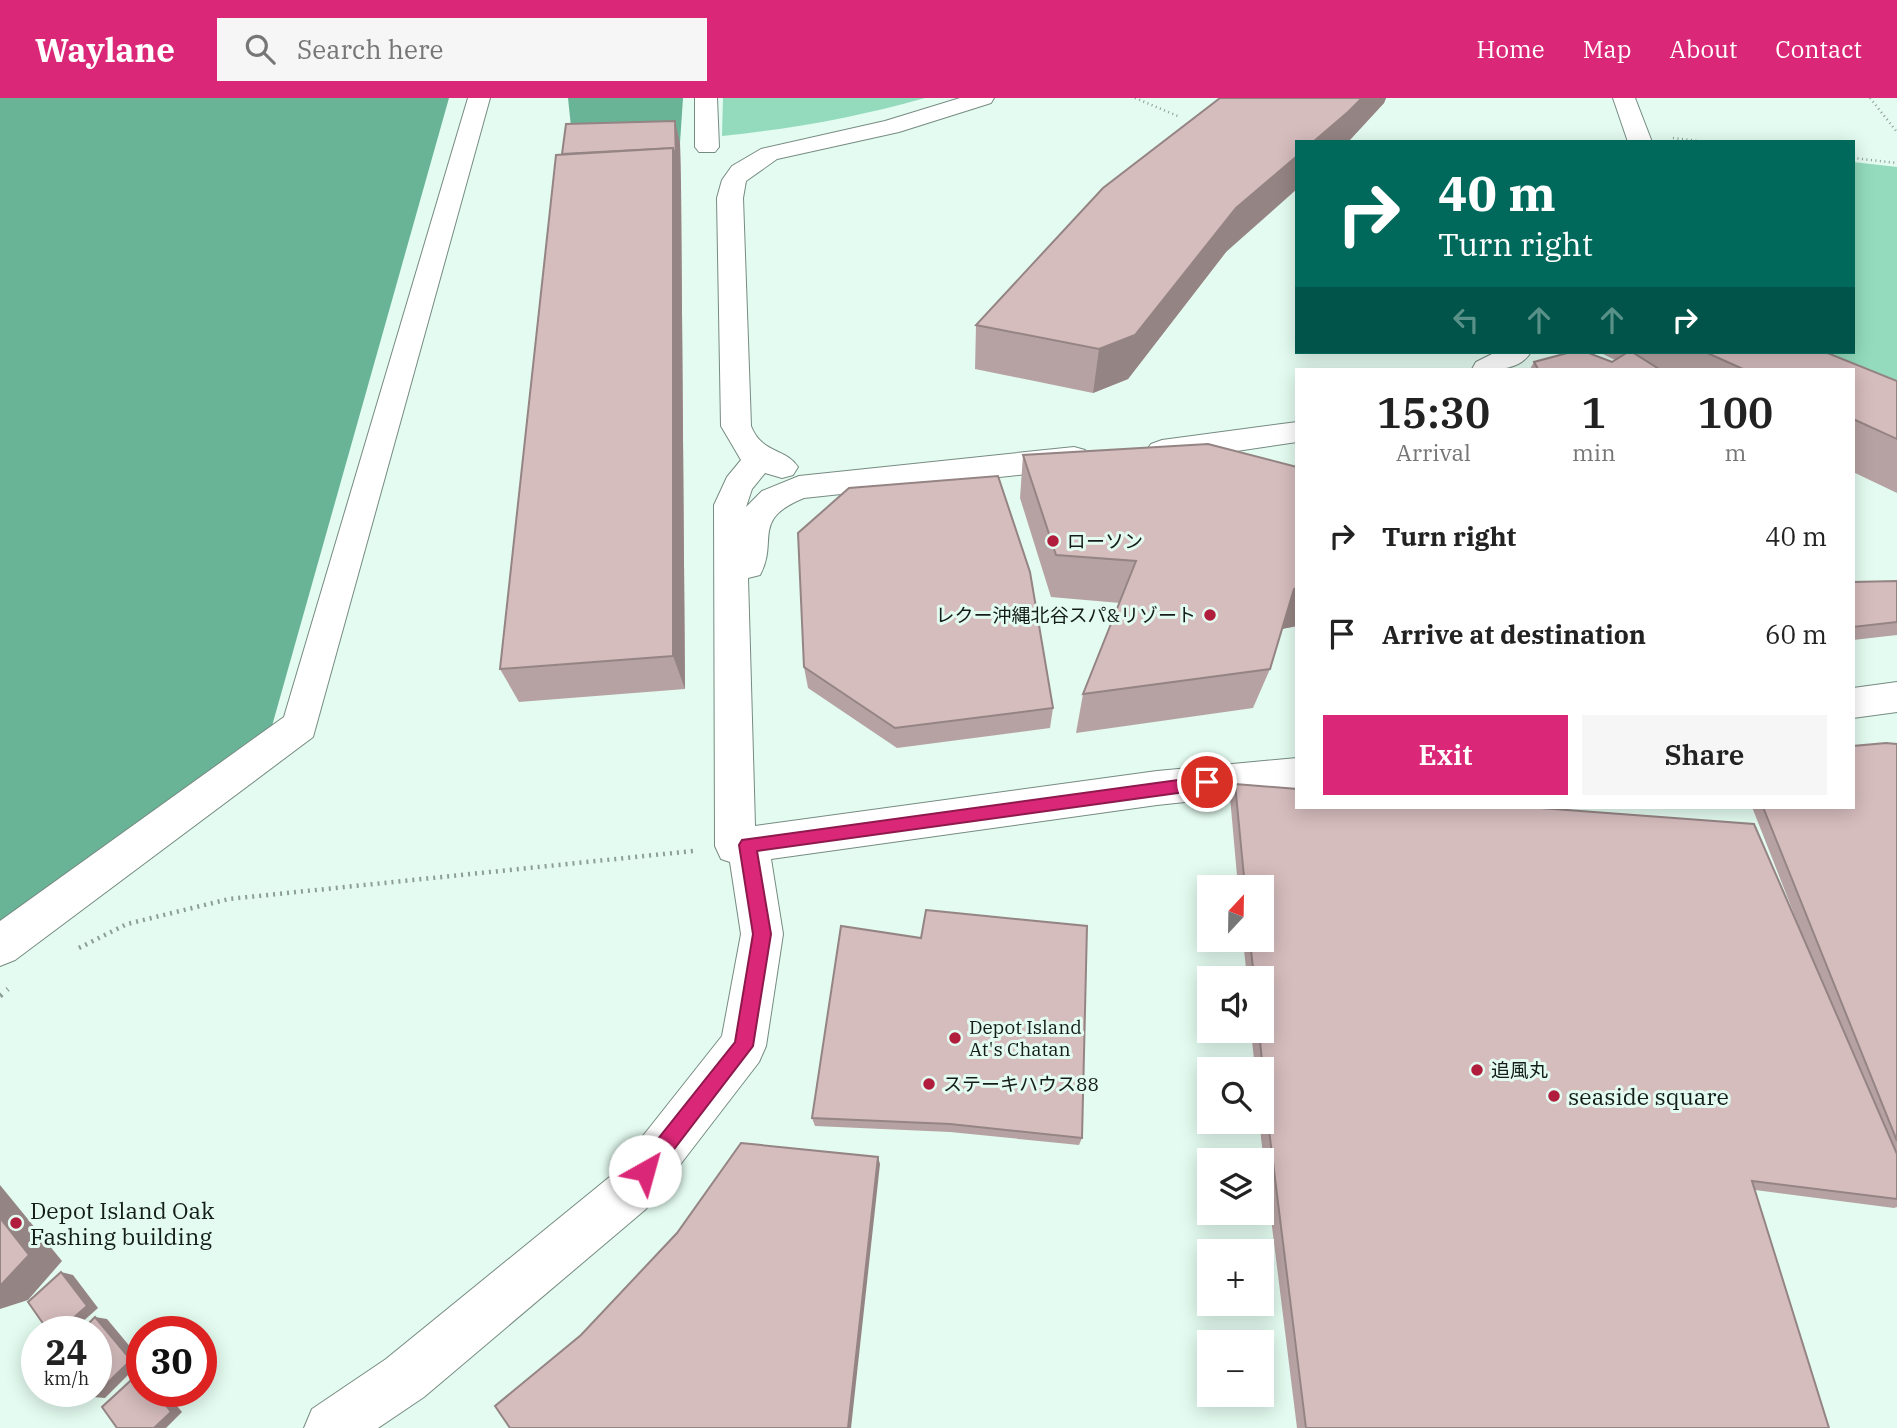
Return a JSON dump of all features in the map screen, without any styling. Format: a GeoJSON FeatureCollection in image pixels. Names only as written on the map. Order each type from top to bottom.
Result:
{"type":"FeatureCollection","features":[{"type":"Feature","properties":{"kind":"street"},"geometry":{"type":"LineString","coordinates":[[0,946],[300,726],[479,98]]}},
{"type":"Feature","properties":{"kind":"street"},"geometry":{"type":"LineString","coordinates":[[706,98],[707,147]]}},
{"type":"Feature","properties":{"kind":"street"},"geometry":{"type":"LineString","coordinates":[[983,98],[879,130],[769,154],[748,164],[734,180],[730,198],[735,416],[740,438],[747,449],[759,459],[790,470],[812,472],[974,461],[996,465]]}},
{"type":"Feature","properties":{"kind":"street"},"geometry":{"type":"LineString","coordinates":[[1624,98],[1639,140]]}},
{"type":"Feature","properties":{"kind":"street"},"geometry":{"type":"LineString","coordinates":[[1488,368],[1513,354]]}},
{"type":"Feature","properties":{"kind":"street"},"geometry":{"type":"LineString","coordinates":[[746,845],[748,538],[757,514],[781,494],[799,487],[1224,444],[1295,432]]}},
{"type":"Feature","properties":{"kind":"street"},"geometry":{"type":"LineString","coordinates":[[331,1428],[405,1378],[629,1192],[743,1046],[762,934],[746,845],[730,505],[743,477],[759,459]]}},
{"type":"Feature","properties":{"kind":"street"},"geometry":{"type":"LineString","coordinates":[[1855,703],[1897,697]]}},
{"type":"Feature","properties":{"kind":"street"},"geometry":{"type":"LineString","coordinates":[[746,845],[1157,788],[1295,774]]}},
{"type":"Feature","properties":{"kind":"path"},"geometry":{"type":"LineString","coordinates":[[1135,98],[1180,117]]}},
{"type":"Feature","properties":{"kind":"path"},"geometry":{"type":"LineString","coordinates":[[1870,98],[1897,132]]}},
{"type":"Feature","properties":{"kind":"path"},"geometry":{"type":"LineString","coordinates":[[1671,138],[1689,140]]}},
{"type":"Feature","properties":{"kind":"path"},"geometry":{"type":"LineString","coordinates":[[1855,158],[1897,163]]}},
{"type":"Feature","properties":{"kind":"path"},"geometry":{"type":"LineString","coordinates":[[68,953],[127,923],[229,899],[746,845]]}},
{"type":"Feature","properties":{"kind":"path"},"geometry":{"type":"LineString","coordinates":[[0,996],[11,987]]}},
{"type":"Feature","properties":{"kind":"shaded area"},"geometry":{"type":"Polygon","coordinates":[[[0,98],[449,98],[272,726],[0,924],[0,98]]]}},
{"type":"Feature","properties":{"kind":"shaded area"},"geometry":{"type":"Polygon","coordinates":[[[568,98],[683,98],[680,143],[573,146],[568,98]]]}},
{"type":"Feature","properties":{"kind":"shaded area"},"geometry":{"type":"Polygon","coordinates":[[[723,98],[925,98],[824,122],[722,136],[723,98]]]}},
{"type":"Feature","properties":{"kind":"shaded area"},"geometry":{"type":"Polygon","coordinates":[[[1855,162],[1897,167],[1897,403],[1855,368],[1782,354],[1855,354],[1855,162]]]}},
{"type":"Feature","properties":{"kind":"building"},"geometry":{"type":"Polygon","coordinates":[[[1220,98],[1362,98],[1315,140],[1295,140],[1295,158],[1236,208],[1135,335],[1099,349],[976,325],[1103,188],[1220,98]]]}},
{"type":"Feature","properties":{"kind":"building"},"geometry":{"type":"Polygon","coordinates":[[[675,121],[676,163],[673,148],[562,154],[566,124],[675,121]]]}},
{"type":"Feature","properties":{"kind":"building"},"geometry":{"type":"Polygon","coordinates":[[[673,148],[673,656],[500,669],[556,155],[673,148]]]}},
{"type":"Feature","properties":{"kind":"building"},"geometry":{"type":"Polygon","coordinates":[[[1564,354],[1591,354],[1612,362],[1625,354],[1635,354],[1657,368],[1537,368],[1534,362],[1564,354]]]}},
{"type":"Feature","properties":{"kind":"building"},"geometry":{"type":"Polygon","coordinates":[[[1709,354],[1830,354],[1897,381],[1897,439],[1855,420],[1855,368],[1741,368],[1709,354]]]}},
{"type":"Feature","properties":{"kind":"building","name":"レクー沖縄北谷スパ&リゾート"},"geometry":{"type":"Polygon","coordinates":[[[1208,444],[1295,466],[1295,589],[1270,669],[1083,694],[1136,561],[1056,555],[1023,455],[1208,444]]]}},
{"type":"Feature","properties":{"kind":"building"},"geometry":{"type":"Polygon","coordinates":[[[998,476],[1030,572],[1053,708],[895,728],[804,667],[798,533],[849,488],[998,476]]]}},
{"type":"Feature","properties":{"kind":"building"},"geometry":{"type":"Polygon","coordinates":[[[1897,581],[1897,622],[1855,627],[1855,582],[1897,581]]]}},
{"type":"Feature","properties":{"kind":"building"},"geometry":{"type":"Polygon","coordinates":[[[1897,744],[1897,1141],[1764,809],[1855,809],[1855,746],[1897,744]]]}},
{"type":"Feature","properties":{"kind":"building","name":"seaside square"},"geometry":{"type":"Polygon","coordinates":[[[1235,784],[1295,789],[1295,809],[1554,809],[1754,824],[1897,1154],[1897,1199],[1752,1181],[1829,1428],[1306,1428],[1274,1170],[1274,1148],[1271,1148],[1269,1134],[1274,1134],[1274,1057],[1262,1057],[1260,1043],[1274,1043],[1274,966],[1253,966],[1251,952],[1274,952],[1274,875],[1244,875],[1235,784]]]}},
{"type":"Feature","properties":{"kind":"building","name":"Depot Island At's Chatan"},"geometry":{"type":"Polygon","coordinates":[[[926,910],[1087,926],[1082,1138],[950,1124],[812,1118],[841,926],[921,938],[926,910]]]}},
{"type":"Feature","properties":{"kind":"building"},"geometry":{"type":"Polygon","coordinates":[[[741,1143],[878,1157],[848,1428],[510,1428],[495,1406],[581,1335],[677,1233],[741,1143]]]}},
{"type":"Feature","properties":{"kind":"building"},"geometry":{"type":"Polygon","coordinates":[[[0,1218],[29,1255],[0,1286],[0,1218]]]}},
{"type":"Feature","properties":{"kind":"building"},"geometry":{"type":"Polygon","coordinates":[[[61,1272],[87,1306],[75,1316],[38,1316],[28,1302],[61,1272]]]}},
{"type":"Feature","properties":{"kind":"building"},"geometry":{"type":"Polygon","coordinates":[[[112,1337],[126,1354],[126,1365],[112,1378],[112,1337]]]}},
{"type":"Feature","properties":{"kind":"building"},"geometry":{"type":"Polygon","coordinates":[[[126,1385],[126,1407],[167,1407],[171,1412],[154,1428],[117,1428],[102,1407],[112,1407],[112,1398],[126,1385]]]}},
{"type":"Feature","properties":{"kind":"place","name":"ローソン"},"geometry":{"type":"Point","coordinates":[1053,541]}},
{"type":"Feature","properties":{"kind":"place","name":"レクー沖縄北谷スパ&リゾート"},"geometry":{"type":"Point","coordinates":[1210,615]}},
{"type":"Feature","properties":{"kind":"place","name":"Depot Island At's Chatan"},"geometry":{"type":"Point","coordinates":[955,1038]}},
{"type":"Feature","properties":{"kind":"place","name":"追風丸"},"geometry":{"type":"Point","coordinates":[1477,1070]}},
{"type":"Feature","properties":{"kind":"place","name":"ステーキハウス88"},"geometry":{"type":"Point","coordinates":[929,1084]}},
{"type":"Feature","properties":{"kind":"place","name":"seaside square"},"geometry":{"type":"Point","coordinates":[1554,1096]}},
{"type":"Feature","properties":{"kind":"place","name":"Depot Island Oak Fashing building"},"geometry":{"type":"Point","coordinates":[16,1223]}},
{"type":"Feature","properties":{"kind":"route"},"geometry":{"type":"LineString","coordinates":[[645,1171],[743,1046],[762,934],[748,845],[1207,782]]}}]}
